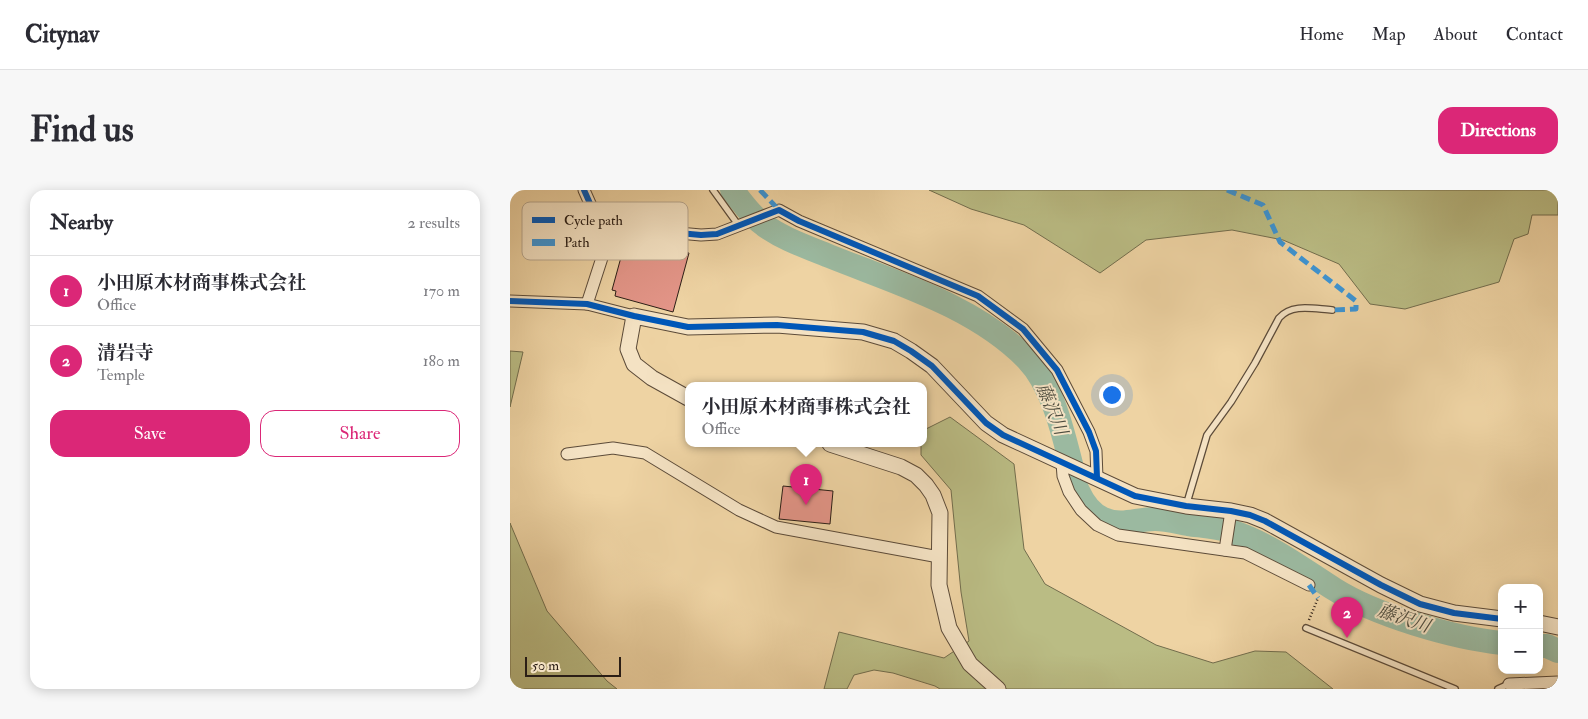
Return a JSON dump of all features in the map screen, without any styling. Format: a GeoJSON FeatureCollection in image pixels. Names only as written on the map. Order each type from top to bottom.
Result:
{"type":"FeatureCollection","features":[{"type":"Feature","properties":{"kind":"street"},"geometry":{"type":"LineString","coordinates":[[584,190],[589,202]]}},
{"type":"Feature","properties":{"kind":"street"},"geometry":{"type":"LineString","coordinates":[[688,234],[718,234],[780,210],[799,220],[978,296],[1023,329],[1057,370],[1082,416],[1096,451],[1101,480]]}},
{"type":"Feature","properties":{"kind":"street"},"geometry":{"type":"LineString","coordinates":[[587,304],[601,260]]}},
{"type":"Feature","properties":{"kind":"street"},"geometry":{"type":"LineString","coordinates":[[510,301],[587,304],[688,327],[777,325],[863,332],[894,341],[912,350],[932,366],[986,423],[1002,435],[1062,463],[1134,496],[1230,516],[1250,515],[1266,521],[1381,585],[1420,604],[1454,613],[1498,618]]}},
{"type":"Feature","properties":{"kind":"street"},"geometry":{"type":"LineString","coordinates":[[634,316],[628,349],[634,364],[652,378],[685,396]]}},
{"type":"Feature","properties":{"kind":"street"},"geometry":{"type":"LineString","coordinates":[[839,447],[901,467],[916,475],[933,495],[940,513],[939,585],[949,628],[970,664],[998,689]]}},
{"type":"Feature","properties":{"kind":"street"},"geometry":{"type":"LineString","coordinates":[[567,454],[613,448],[645,453],[738,510],[776,526],[939,557]]}},
{"type":"Feature","properties":{"kind":"street"},"geometry":{"type":"LineString","coordinates":[[1062,463],[1063,476],[1069,492],[1080,510],[1097,526],[1118,535],[1226,548],[1245,553],[1309,585]]}},
{"type":"Feature","properties":{"kind":"street"},"geometry":{"type":"LineString","coordinates":[[1226,548],[1230,516]]}},
{"type":"Feature","properties":{"kind":"street"},"geometry":{"type":"LineString","coordinates":[[1543,624],[1558,627]]}},
{"type":"Feature","properties":{"kind":"street"},"geometry":{"type":"LineString","coordinates":[[1509,684],[1558,682]]}},
{"type":"Feature","properties":{"kind":"lane"},"geometry":{"type":"LineString","coordinates":[[713,190],[740,226]]}},
{"type":"Feature","properties":{"kind":"lane"},"geometry":{"type":"LineString","coordinates":[[1186,506],[1207,435],[1231,402],[1255,363],[1279,318],[1284,312],[1296,308],[1332,310]]}},
{"type":"Feature","properties":{"kind":"lane"},"geometry":{"type":"LineString","coordinates":[[1306,628],[1455,689]]}},
{"type":"Feature","properties":{"kind":"lane"},"geometry":{"type":"LineString","coordinates":[[1498,689],[1509,684]]}},
{"type":"Feature","properties":{"kind":"path"},"geometry":{"type":"LineString","coordinates":[[1310,616],[1318,598]]}},
{"type":"Feature","properties":{"kind":"green space"},"geometry":{"type":"Polygon","coordinates":[[[929,190],[1558,190],[1558,215],[1532,215],[1528,234],[1514,239],[1499,282],[1405,309],[1370,304],[1339,264],[1283,240],[1232,230],[1146,240],[1100,273],[1024,225],[971,209],[929,190]]]}},
{"type":"Feature","properties":{"kind":"green space"},"geometry":{"type":"Polygon","coordinates":[[[510,351],[523,352],[510,407],[510,351]]]}},
{"type":"Feature","properties":{"kind":"green space"},"geometry":{"type":"Polygon","coordinates":[[[950,417],[1014,464],[1024,549],[1045,584],[1156,645],[1213,663],[1255,651],[1286,652],[1333,689],[940,689],[893,673],[874,670],[854,675],[847,689],[824,689],[839,632],[944,658],[969,641],[961,592],[951,490],[921,455],[921,447],[927,447],[927,428],[950,417]]]}},
{"type":"Feature","properties":{"kind":"green space"},"geometry":{"type":"Polygon","coordinates":[[[510,523],[547,611],[607,681],[617,689],[510,689],[510,523]]]}},
{"type":"Feature","properties":{"kind":"building"},"geometry":{"type":"Polygon","coordinates":[[[620,260],[687,260],[673,312],[615,296],[616,291],[612,290],[620,260]]]}},
{"type":"Feature","properties":{"kind":"building"},"geometry":{"type":"Polygon","coordinates":[[[783,486],[833,491],[830,524],[779,519],[783,486]]]}},
{"type":"Feature","properties":{"kind":"waterway","name":"藤沢川"},"geometry":{"type":"LineString","coordinates":[[732,190],[755,217],[779,234],[804,246],[934,298],[984,324],[1006,340],[1027,359],[1044,382],[1061,425],[1077,488],[1085,503],[1099,517],[1117,522],[1155,519],[1230,531],[1271,549],[1334,589],[1371,608],[1438,631],[1498,642]]}},
{"type":"Feature","properties":{"kind":"waterway","name":"藤沢川"},"geometry":{"type":"LineString","coordinates":[[1543,646],[1558,651]]}},
{"type":"Feature","properties":{"kind":"marked path"},"geometry":{"type":"LineString","coordinates":[[760,190],[779,210]]}},
{"type":"Feature","properties":{"kind":"marked path"},"geometry":{"type":"LineString","coordinates":[[1227,190],[1263,205],[1280,242],[1356,301],[1356,309],[1332,310]]}},
{"type":"Feature","properties":{"kind":"marked path"},"geometry":{"type":"LineString","coordinates":[[1309,585],[1318,598]]}},
{"type":"Feature","properties":{"kind":"cycle path"},"geometry":{"type":"LineString","coordinates":[[584,190],[589,202]]}},
{"type":"Feature","properties":{"kind":"cycle path"},"geometry":{"type":"LineString","coordinates":[[688,234],[717,234],[779,210],[799,221],[978,296],[1023,329],[1057,370],[1089,432],[1096,451],[1097,478]]}},
{"type":"Feature","properties":{"kind":"cycle path"},"geometry":{"type":"LineString","coordinates":[[510,301],[587,304],[688,327],[777,325],[863,332],[894,341],[932,366],[986,423],[1003,435],[1135,496],[1186,506],[1250,515],[1265,521],[1381,585],[1420,604],[1454,613],[1498,618]]}},
{"type":"Feature","properties":{"kind":"place","name":"小田原木材商事株式会社"},"geometry":{"type":"Point","coordinates":[806,505]}},
{"type":"Feature","properties":{"kind":"place","name":"清岩寺"},"geometry":{"type":"Point","coordinates":[1347,638]}}]}
